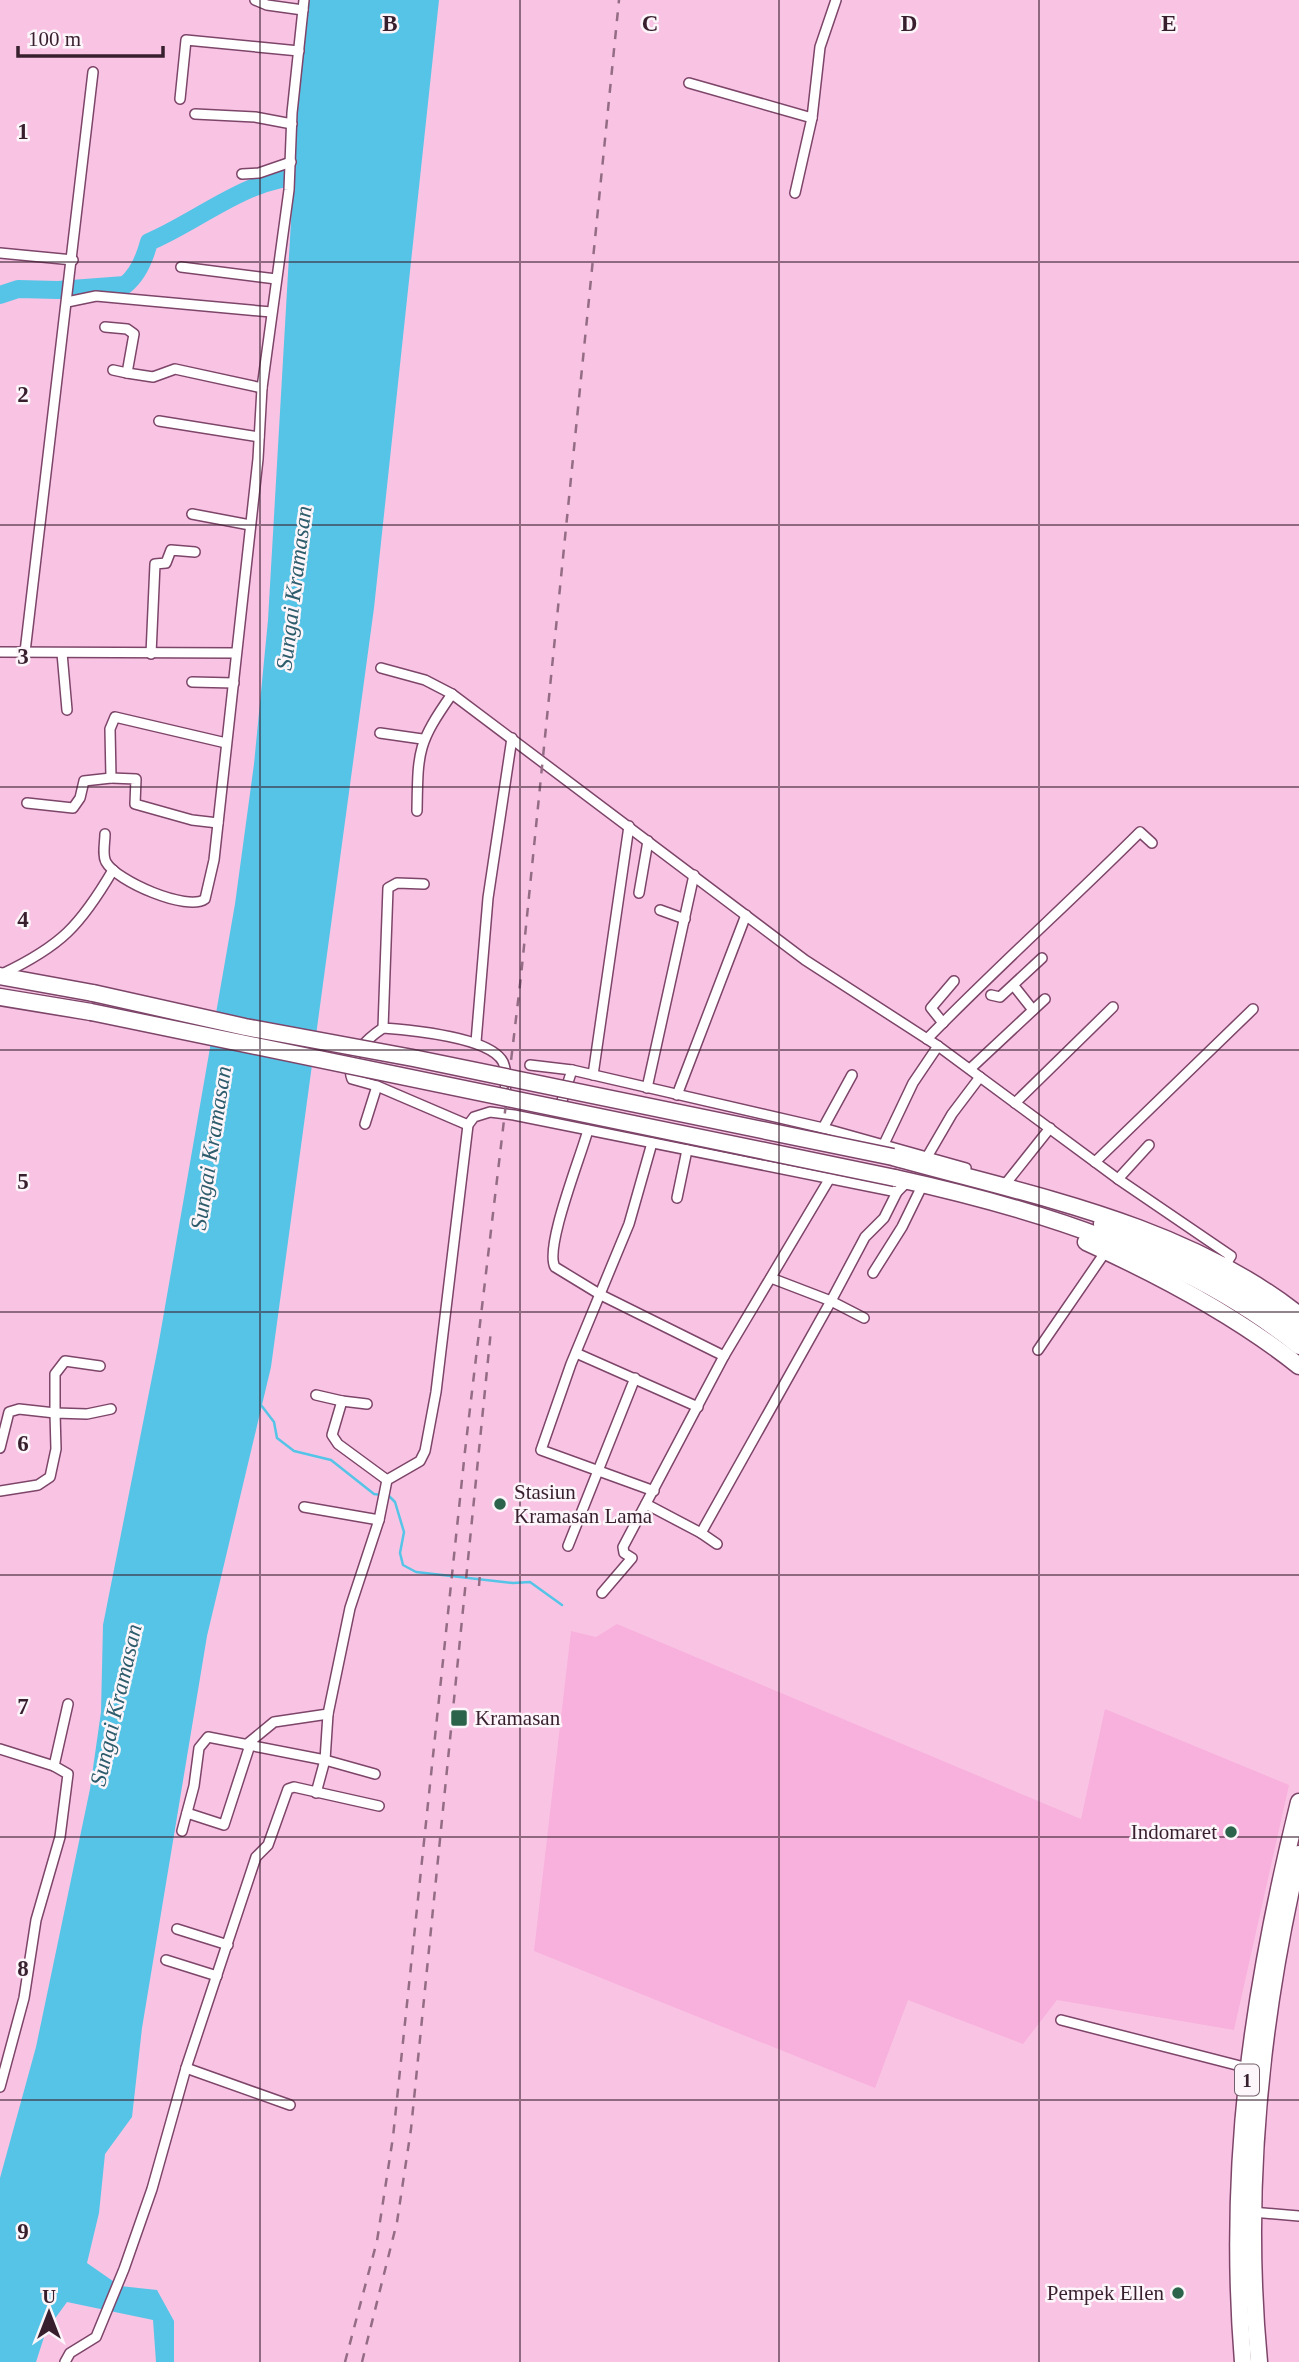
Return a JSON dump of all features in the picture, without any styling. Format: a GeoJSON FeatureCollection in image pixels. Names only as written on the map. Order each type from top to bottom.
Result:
{"type":"FeatureCollection","features":[{"type":"Feature","properties":{"kind":"highway"},"geometry":{"type":"LineString","coordinates":[[0,976],[93,993],[245,1027],[889,1151],[1136,1225],[1223,1267],[1277,1297],[1299,1315]]}},
{"type":"Feature","properties":{"kind":"highway"},"geometry":{"type":"LineString","coordinates":[[0,997],[91,1012],[906,1183],[1007,1207],[1114,1242],[1249,1294],[1299,1331]]}},
{"type":"Feature","properties":{"kind":"highway"},"geometry":{"type":"LineString","coordinates":[[1009,1187],[1114,1242],[1219,1291],[1258,1315],[1299,1346]]}},
{"type":"Feature","properties":{"kind":"highway"},"geometry":{"type":"LineString","coordinates":[[1114,1242],[1137,1264],[1262,1336],[1299,1366]]}},
{"type":"Feature","properties":{"kind":"highway","name":"1"},"geometry":{"type":"LineString","coordinates":[[1259,2362],[1245,2277],[1252,2212],[1248,2068],[1264,1950],[1299,1802]]}},
{"type":"Feature","properties":{"kind":"highway","name":"1"},"geometry":{"type":"LineString","coordinates":[[1243,2362],[1249,2142],[1276,1959],[1299,1854]]}},
{"type":"Feature","properties":{"kind":"street"},"geometry":{"type":"LineString","coordinates":[[105,834],[105,858],[113,870],[148,892],[203,902],[211,880],[234,683],[262,388],[289,190],[292,124],[304,5],[255,0]]}},
{"type":"Feature","properties":{"kind":"street"},"geometry":{"type":"LineString","coordinates":[[795,193],[812,118],[820,47],[836,0]]}},
{"type":"Feature","properties":{"kind":"street"},"geometry":{"type":"LineString","coordinates":[[180,99],[186,40],[299,51]]}},
{"type":"Feature","properties":{"kind":"street"},"geometry":{"type":"LineString","coordinates":[[25,652],[93,72]]}},
{"type":"Feature","properties":{"kind":"street"},"geometry":{"type":"LineString","coordinates":[[689,83],[812,118]]}},
{"type":"Feature","properties":{"kind":"street"},"geometry":{"type":"LineString","coordinates":[[195,114],[255,117],[292,124]]}},
{"type":"Feature","properties":{"kind":"street"},"geometry":{"type":"LineString","coordinates":[[242,174],[255,174],[291,163]]}},
{"type":"Feature","properties":{"kind":"street"},"geometry":{"type":"LineString","coordinates":[[0,253],[73,260]]}},
{"type":"Feature","properties":{"kind":"street"},"geometry":{"type":"LineString","coordinates":[[181,267],[276,279]]}},
{"type":"Feature","properties":{"kind":"street"},"geometry":{"type":"LineString","coordinates":[[67,299],[96,296],[271,312]]}},
{"type":"Feature","properties":{"kind":"street"},"geometry":{"type":"LineString","coordinates":[[105,327],[127,329],[134,334],[127,373]]}},
{"type":"Feature","properties":{"kind":"street"},"geometry":{"type":"LineString","coordinates":[[113,370],[153,377],[175,369],[262,388]]}},
{"type":"Feature","properties":{"kind":"street"},"geometry":{"type":"LineString","coordinates":[[159,421],[259,437]]}},
{"type":"Feature","properties":{"kind":"street"},"geometry":{"type":"LineString","coordinates":[[192,514],[250,525]]}},
{"type":"Feature","properties":{"kind":"street"},"geometry":{"type":"LineString","coordinates":[[151,654],[155,564],[166,563],[171,550],[195,552]]}},
{"type":"Feature","properties":{"kind":"street"},"geometry":{"type":"LineString","coordinates":[[0,652],[236,653]]}},
{"type":"Feature","properties":{"kind":"street"},"geometry":{"type":"LineString","coordinates":[[62,653],[67,710]]}},
{"type":"Feature","properties":{"kind":"street"},"geometry":{"type":"LineString","coordinates":[[381,668],[425,680],[452,694],[805,960],[928,1039],[1118,1179],[1231,1256],[1223,1267]]}},
{"type":"Feature","properties":{"kind":"street"},"geometry":{"type":"LineString","coordinates":[[192,682],[234,683]]}},
{"type":"Feature","properties":{"kind":"street"},"geometry":{"type":"LineString","coordinates":[[417,811],[418,756],[422,739],[452,694]]}},
{"type":"Feature","properties":{"kind":"street"},"geometry":{"type":"LineString","coordinates":[[111,778],[110,729],[115,717],[226,743]]}},
{"type":"Feature","properties":{"kind":"street"},"geometry":{"type":"LineString","coordinates":[[380,733],[422,739]]}},
{"type":"Feature","properties":{"kind":"street"},"geometry":{"type":"LineString","coordinates":[[476,1042],[488,898],[512,738]]}},
{"type":"Feature","properties":{"kind":"street"},"geometry":{"type":"LineString","coordinates":[[27,803],[73,808],[80,798],[84,781],[136,779],[135,804],[192,820],[218,823]]}},
{"type":"Feature","properties":{"kind":"street"},"geometry":{"type":"LineString","coordinates":[[593,1075],[629,826]]}},
{"type":"Feature","properties":{"kind":"street"},"geometry":{"type":"LineString","coordinates":[[928,1039],[1000,964],[1070,903],[1140,832],[1152,843]]}},
{"type":"Feature","properties":{"kind":"street"},"geometry":{"type":"LineString","coordinates":[[639,893],[648,841]]}},
{"type":"Feature","properties":{"kind":"street"},"geometry":{"type":"LineString","coordinates":[[0,976],[50,949],[66,936],[83,919],[113,870]]}},
{"type":"Feature","properties":{"kind":"street"},"geometry":{"type":"LineString","coordinates":[[647,1088],[694,875]]}},
{"type":"Feature","properties":{"kind":"street"},"geometry":{"type":"LineString","coordinates":[[383,1028],[388,888],[397,883],[424,884]]}},
{"type":"Feature","properties":{"kind":"street"},"geometry":{"type":"LineString","coordinates":[[660,910],[685,919]]}},
{"type":"Feature","properties":{"kind":"street"},"geometry":{"type":"LineString","coordinates":[[677,1095],[746,915]]}},
{"type":"Feature","properties":{"kind":"street"},"geometry":{"type":"LineString","coordinates":[[991,995],[998,998],[1042,958]]}},
{"type":"Feature","properties":{"kind":"street"},"geometry":{"type":"LineString","coordinates":[[943,1023],[931,1008],[954,981]]}},
{"type":"Feature","properties":{"kind":"street"},"geometry":{"type":"LineString","coordinates":[[1014,986],[1033,1010]]}},
{"type":"Feature","properties":{"kind":"street"},"geometry":{"type":"LineString","coordinates":[[970,1069],[1045,999]]}},
{"type":"Feature","properties":{"kind":"street"},"geometry":{"type":"LineString","coordinates":[[1015,1102],[1113,1007]]}},
{"type":"Feature","properties":{"kind":"street"},"geometry":{"type":"LineString","coordinates":[[1095,1162],[1253,1009]]}},
{"type":"Feature","properties":{"kind":"street"},"geometry":{"type":"LineString","coordinates":[[468,1125],[377,1086],[352,1079],[350,1075],[365,1040],[383,1028],[476,1042],[497,1055],[504,1065],[505,1114]]}},
{"type":"Feature","properties":{"kind":"street"},"geometry":{"type":"LineString","coordinates":[[889,1151],[913,1083],[938,1046]]}},
{"type":"Feature","properties":{"kind":"street"},"geometry":{"type":"LineString","coordinates":[[530,1065],[572,1070],[823,1128],[889,1151],[927,1157],[1009,1187],[1050,1128]]}},
{"type":"Feature","properties":{"kind":"street"},"geometry":{"type":"LineString","coordinates":[[554,1125],[572,1070]]}},
{"type":"Feature","properties":{"kind":"street"},"geometry":{"type":"LineString","coordinates":[[823,1128],[852,1075]]}},
{"type":"Feature","properties":{"kind":"street"},"geometry":{"type":"LineString","coordinates":[[927,1157],[952,1114],[980,1077]]}},
{"type":"Feature","properties":{"kind":"street"},"geometry":{"type":"LineString","coordinates":[[365,1124],[377,1086]]}},
{"type":"Feature","properties":{"kind":"street"},"geometry":{"type":"LineString","coordinates":[[316,1793],[324,1760],[328,1714],[350,1608],[379,1520],[386,1484],[420,1461],[425,1451],[436,1392],[468,1125],[474,1117],[490,1112],[505,1114],[830,1178],[906,1183]]}},
{"type":"Feature","properties":{"kind":"street"},"geometry":{"type":"LineString","coordinates":[[588,1130],[551,1252],[555,1267],[601,1295],[724,1356]]}},
{"type":"Feature","properties":{"kind":"street"},"geometry":{"type":"LineString","coordinates":[[652,1143],[629,1224],[576,1353],[541,1450],[654,1491]]}},
{"type":"Feature","properties":{"kind":"street"},"geometry":{"type":"LineString","coordinates":[[1118,1179],[1149,1145]]}},
{"type":"Feature","properties":{"kind":"street"},"geometry":{"type":"LineString","coordinates":[[677,1198],[687,1150]]}},
{"type":"Feature","properties":{"kind":"street"},"geometry":{"type":"LineString","coordinates":[[602,1593],[632,1558],[624,1553],[623,1547],[724,1356],[830,1178]]}},
{"type":"Feature","properties":{"kind":"street"},"geometry":{"type":"LineString","coordinates":[[873,1273],[902,1227],[906,1183]]}},
{"type":"Feature","properties":{"kind":"street"},"geometry":{"type":"LineString","coordinates":[[701,1533],[865,1237],[884,1218],[906,1183]]}},
{"type":"Feature","properties":{"kind":"street"},"geometry":{"type":"LineString","coordinates":[[1038,1350],[1114,1242]]}},
{"type":"Feature","properties":{"kind":"street"},"geometry":{"type":"LineString","coordinates":[[771,1278],[831,1301],[864,1318]]}},
{"type":"Feature","properties":{"kind":"street"},"geometry":{"type":"LineString","coordinates":[[576,1353],[698,1407]]}},
{"type":"Feature","properties":{"kind":"street"},"geometry":{"type":"LineString","coordinates":[[0,1491],[38,1485],[50,1477],[57,1449],[53,1383],[57,1368],[65,1361],[100,1366]]}},
{"type":"Feature","properties":{"kind":"street"},"geometry":{"type":"LineString","coordinates":[[568,1546],[635,1378]]}},
{"type":"Feature","properties":{"kind":"street"},"geometry":{"type":"LineString","coordinates":[[316,1395],[367,1404]]}},
{"type":"Feature","properties":{"kind":"street"},"geometry":{"type":"LineString","coordinates":[[342,1401],[332,1429],[334,1440],[386,1484]]}},
{"type":"Feature","properties":{"kind":"street"},"geometry":{"type":"LineString","coordinates":[[0,1448],[9,1412],[19,1409],[87,1414],[111,1409]]}},
{"type":"Feature","properties":{"kind":"street"},"geometry":{"type":"LineString","coordinates":[[646,1504],[717,1544]]}},
{"type":"Feature","properties":{"kind":"street"},"geometry":{"type":"LineString","coordinates":[[304,1507],[379,1520]]}},
{"type":"Feature","properties":{"kind":"street"},"geometry":{"type":"LineString","coordinates":[[54,1766],[68,1704]]}},
{"type":"Feature","properties":{"kind":"street"},"geometry":{"type":"LineString","coordinates":[[187,1813],[224,1825],[248,1745],[274,1722],[328,1714]]}},
{"type":"Feature","properties":{"kind":"street"},"geometry":{"type":"LineString","coordinates":[[182,1831],[200,1744],[208,1737],[324,1760],[375,1774]]}},
{"type":"Feature","properties":{"kind":"street"},"geometry":{"type":"LineString","coordinates":[[0,1749],[54,1766],[68,1774],[65,1812],[36,1920],[24,1998],[0,2087]]}},
{"type":"Feature","properties":{"kind":"street"},"geometry":{"type":"LineString","coordinates":[[65,2362],[70,2353],[96,2337],[104,2311],[124,2269],[152,2189],[186,2068],[256,1857],[268,1845],[288,1789],[294,1787],[379,1806]]}},
{"type":"Feature","properties":{"kind":"street"},"geometry":{"type":"LineString","coordinates":[[177,1929],[228,1945]]}},
{"type":"Feature","properties":{"kind":"street"},"geometry":{"type":"LineString","coordinates":[[166,1960],[217,1976]]}},
{"type":"Feature","properties":{"kind":"street"},"geometry":{"type":"LineString","coordinates":[[1061,2021],[1248,2068]]}},
{"type":"Feature","properties":{"kind":"street"},"geometry":{"type":"LineString","coordinates":[[186,2068],[290,2105]]}},
{"type":"Feature","properties":{"kind":"street"},"geometry":{"type":"LineString","coordinates":[[1252,2212],[1296,2215]]}},
{"type":"Feature","properties":{"kind":"shaded area"},"geometry":{"type":"Polygon","coordinates":[[[617,1624],[1081,1819],[1105,1709],[1289,1785],[1234,2030],[1057,2000],[1023,2044],[908,2000],[875,2088],[534,1951],[571,1631],[596,1637],[617,1624]]]}},
{"type":"Feature","properties":{"kind":"water","name":"Sungai Kramasan"},"geometry":{"type":"Polygon","coordinates":[[[309,0],[439,0],[374,608],[271,1367],[207,1636],[142,2028],[132,2117],[105,2154],[99,2213],[87,2263],[120,2286],[157,2290],[174,2321],[174,2362],[156,2362],[153,2320],[67,2302],[46,2331],[36,2362],[0,2362],[0,2178],[36,2047],[90,1789],[101,1712],[103,1625],[158,1347],[235,904],[254,764],[268,620],[300,65],[309,0]]]}},
{"type":"Feature","properties":{"kind":"waterway"},"geometry":{"type":"LineString","coordinates":[[0,295],[18,289],[58,290],[125,285],[134,276],[149,242],[244,192],[284,178],[306,176]]}},
{"type":"Feature","properties":{"kind":"waterway"},"geometry":{"type":"LineString","coordinates":[[261,1405],[274,1422],[277,1438],[294,1451],[331,1460],[374,1494],[389,1496],[395,1502],[404,1532],[400,1553],[403,1565],[416,1572],[513,1583],[530,1582],[562,1605]]}},
{"type":"Feature","properties":{"kind":"railway"},"geometry":{"type":"LineString","coordinates":[[345,2362],[377,2241],[393,2137],[465,1451],[521,976],[619,0]]}},
{"type":"Feature","properties":{"kind":"railway"},"geometry":{"type":"LineString","coordinates":[[362,2362],[397,2222],[411,2129],[491,1330]]}},
{"type":"Feature","properties":{"kind":"railway"},"geometry":{"type":"LineString","coordinates":[[479,1586],[480,1573]]}},
{"type":"Feature","properties":{"kind":"place","name":"Stasiun Kramasan Lama"},"geometry":{"type":"Point","coordinates":[500,1504]}},
{"type":"Feature","properties":{"kind":"place","name":"Kramasan"},"geometry":{"type":"Point","coordinates":[459,1718]}},
{"type":"Feature","properties":{"kind":"place","name":"Indomaret"},"geometry":{"type":"Point","coordinates":[1231,1832]}},
{"type":"Feature","properties":{"kind":"place","name":"Pempek Ellen"},"geometry":{"type":"Point","coordinates":[1178,2293]}}]}
